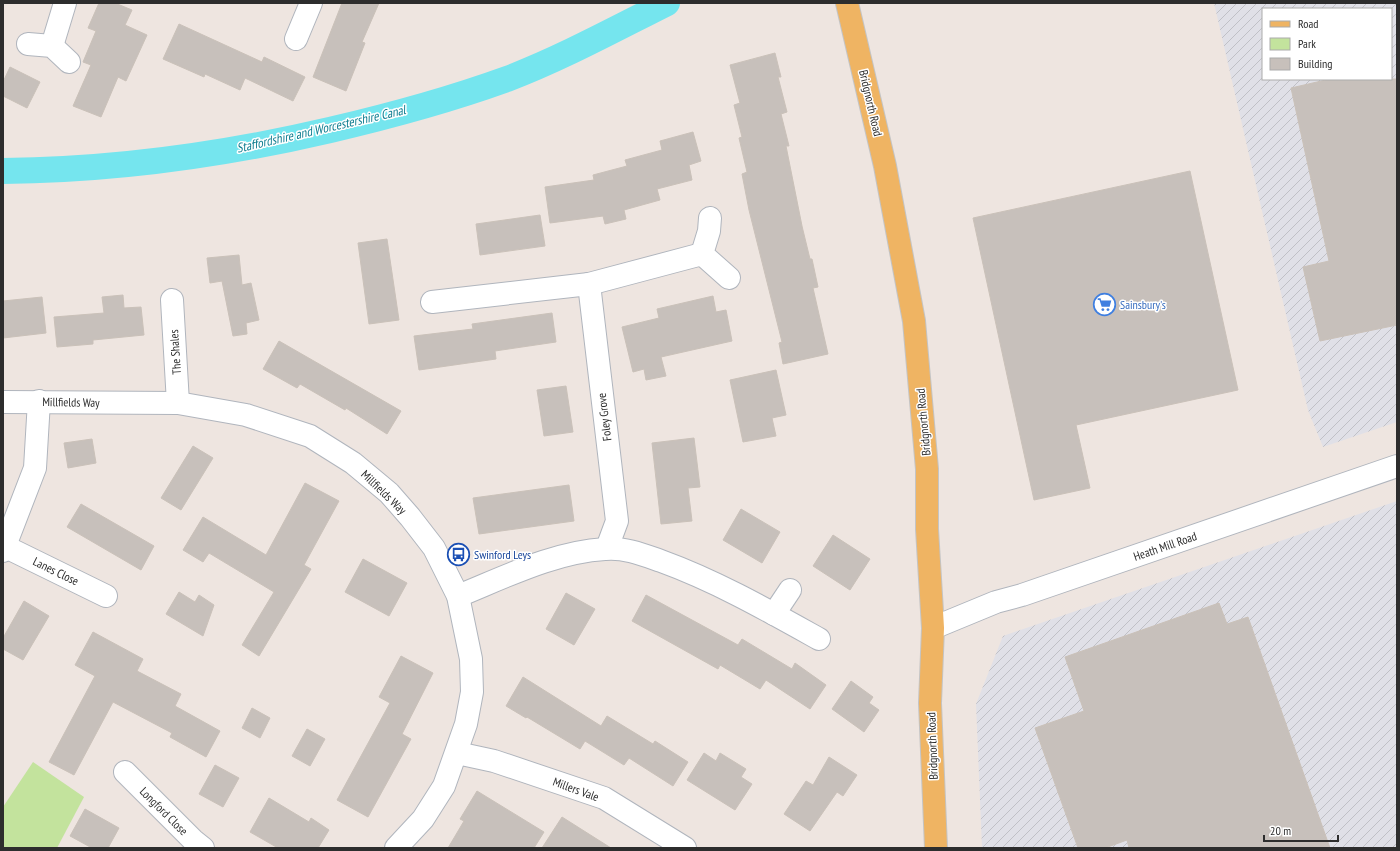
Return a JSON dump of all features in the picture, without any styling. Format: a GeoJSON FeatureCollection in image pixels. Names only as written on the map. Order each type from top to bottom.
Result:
{"type":"FeatureCollection","features":[{"type":"Feature","properties":{"kind":"main road","name":"Bridgnorth Road"},"geometry":{"type":"LineString","coordinates":[[847,3],[885,166],[914,321],[927,469],[927,529],[933,628],[930,703],[936,848]]}},
{"type":"Feature","properties":{"kind":"street"},"geometry":{"type":"LineString","coordinates":[[52,46],[65,3]]}},
{"type":"Feature","properties":{"kind":"street"},"geometry":{"type":"LineString","coordinates":[[296,39],[307,4]]}},
{"type":"Feature","properties":{"kind":"street"},"geometry":{"type":"LineString","coordinates":[[28,44],[52,46],[69,62]]}},
{"type":"Feature","properties":{"kind":"street"},"geometry":{"type":"LineString","coordinates":[[702,254],[709,231],[710,218]]}},
{"type":"Feature","properties":{"kind":"street"},"geometry":{"type":"LineString","coordinates":[[702,254],[729,278]]}},
{"type":"Feature","properties":{"kind":"street"},"geometry":{"type":"LineString","coordinates":[[432,302],[589,284],[702,254]]}},
{"type":"Feature","properties":{"kind":"street","name":"Foley Grove"},"geometry":{"type":"LineString","coordinates":[[589,284],[616,521],[607,548]]}},
{"type":"Feature","properties":{"kind":"street","name":"The Shales"},"geometry":{"type":"LineString","coordinates":[[172,300],[178,403]]}},
{"type":"Feature","properties":{"kind":"street"},"geometry":{"type":"LineString","coordinates":[[4,549],[34,468],[39,401]]}},
{"type":"Feature","properties":{"kind":"street","name":"Millfields Way"},"geometry":{"type":"LineString","coordinates":[[3,402],[39,401],[178,403],[246,415],[310,436],[353,463],[389,493],[434,548],[458,596],[471,659],[472,692],[466,724],[444,786],[423,819],[396,848]]}},
{"type":"Feature","properties":{"kind":"street","name":"Heath Mill Road"},"geometry":{"type":"LineString","coordinates":[[933,628],[996,602],[1022,595],[1397,466]]}},
{"type":"Feature","properties":{"kind":"street"},"geometry":{"type":"LineString","coordinates":[[458,596],[534,566],[579,552],[607,548],[638,553],[692,573],[774,614],[819,639]]}},
{"type":"Feature","properties":{"kind":"street","name":"Lanes Close"},"geometry":{"type":"LineString","coordinates":[[4,549],[106,596]]}},
{"type":"Feature","properties":{"kind":"street"},"geometry":{"type":"LineString","coordinates":[[774,614],[790,590]]}},
{"type":"Feature","properties":{"kind":"street","name":"Millers Vale"},"geometry":{"type":"LineString","coordinates":[[457,752],[494,761],[604,798],[684,848]]}},
{"type":"Feature","properties":{"kind":"street","name":"Longford Close"},"geometry":{"type":"LineString","coordinates":[[125,772],[193,840],[204,848]]}},
{"type":"Feature","properties":{"kind":"shaded area"},"geometry":{"type":"Polygon","coordinates":[[[1214,3],[1397,3],[1397,422],[1323,447],[1308,410],[1214,3]]]}},
{"type":"Feature","properties":{"kind":"shaded area"},"geometry":{"type":"Polygon","coordinates":[[[1397,501],[1397,848],[982,848],[976,704],[1003,636],[1397,501]]]}},
{"type":"Feature","properties":{"kind":"green space"},"geometry":{"type":"Polygon","coordinates":[[[33,762],[84,797],[57,848],[3,848],[3,807],[33,762]]]}},
{"type":"Feature","properties":{"kind":"building"},"geometry":{"type":"Polygon","coordinates":[[[99,3],[115,3],[132,10],[125,25],[147,35],[126,81],[118,77],[101,117],[73,106],[91,65],[83,62],[96,31],[88,28],[99,3]]]}},
{"type":"Feature","properties":{"kind":"building"},"geometry":{"type":"Polygon","coordinates":[[[342,3],[379,3],[362,42],[365,43],[346,91],[313,77],[342,3]]]}},
{"type":"Feature","properties":{"kind":"building"},"geometry":{"type":"Polygon","coordinates":[[[179,24],[262,62],[264,57],[305,77],[293,101],[245,78],[240,90],[205,74],[204,77],[163,59],[179,24]]]}},
{"type":"Feature","properties":{"kind":"building"},"geometry":{"type":"Polygon","coordinates":[[[775,53],[781,77],[778,77],[787,112],[781,114],[789,146],[786,146],[802,226],[810,259],[812,259],[818,287],[813,288],[828,354],[783,364],[779,343],[782,342],[749,210],[742,174],[747,172],[739,138],[742,137],[734,105],[740,103],[730,65],[775,53]]]}},
{"type":"Feature","properties":{"kind":"building"},"geometry":{"type":"Polygon","coordinates":[[[10,67],[40,82],[27,108],[3,96],[3,82],[10,67]]]}},
{"type":"Feature","properties":{"kind":"building"},"geometry":{"type":"Polygon","coordinates":[[[1397,79],[1397,325],[1320,341],[1303,267],[1329,261],[1291,88],[1326,80],[1397,79]]]}},
{"type":"Feature","properties":{"kind":"building"},"geometry":{"type":"Polygon","coordinates":[[[693,132],[701,161],[689,165],[692,180],[657,189],[660,200],[624,210],[626,219],[605,224],[603,216],[550,223],[545,187],[594,180],[593,175],[627,166],[625,160],[662,150],[660,141],[693,132]]]}},
{"type":"Feature","properties":{"kind":"building","name":"Sainsbury's"},"geometry":{"type":"Polygon","coordinates":[[[1190,171],[1238,390],[1076,425],[1090,488],[1034,500],[973,218],[1190,171]]]}},
{"type":"Feature","properties":{"kind":"building"},"geometry":{"type":"Polygon","coordinates":[[[540,215],[545,246],[480,255],[476,224],[540,215]]]}},
{"type":"Feature","properties":{"kind":"building"},"geometry":{"type":"Polygon","coordinates":[[[387,239],[399,320],[369,324],[358,243],[387,239]]]}},
{"type":"Feature","properties":{"kind":"building"},"geometry":{"type":"Polygon","coordinates":[[[239,255],[242,285],[251,283],[259,320],[246,323],[247,334],[233,336],[222,281],[210,283],[207,258],[239,255]]]}},
{"type":"Feature","properties":{"kind":"building"},"geometry":{"type":"Polygon","coordinates":[[[123,295],[124,308],[141,307],[144,335],[93,340],[93,344],[57,347],[54,317],[104,313],[102,297],[123,295]]]}},
{"type":"Feature","properties":{"kind":"building"},"geometry":{"type":"Polygon","coordinates":[[[713,296],[716,312],[726,310],[732,341],[661,357],[666,376],[646,380],[644,369],[633,372],[622,327],[659,318],[657,309],[713,296]]]}},
{"type":"Feature","properties":{"kind":"building"},"geometry":{"type":"Polygon","coordinates":[[[42,297],[46,333],[3,338],[3,301],[42,297]]]}},
{"type":"Feature","properties":{"kind":"building"},"geometry":{"type":"Polygon","coordinates":[[[552,313],[556,342],[495,351],[496,359],[419,370],[414,336],[473,329],[472,324],[552,313]]]}},
{"type":"Feature","properties":{"kind":"building"},"geometry":{"type":"Polygon","coordinates":[[[279,341],[401,411],[387,434],[346,408],[345,410],[300,384],[297,388],[263,369],[279,341]]]}},
{"type":"Feature","properties":{"kind":"building"},"geometry":{"type":"Polygon","coordinates":[[[776,370],[786,415],[772,418],[776,436],[743,442],[730,380],[776,370]]]}},
{"type":"Feature","properties":{"kind":"building"},"geometry":{"type":"Polygon","coordinates":[[[566,386],[573,432],[544,436],[537,390],[566,386]]]}},
{"type":"Feature","properties":{"kind":"building"},"geometry":{"type":"Polygon","coordinates":[[[694,438],[700,487],[688,488],[692,521],[661,524],[652,443],[694,438]]]}},
{"type":"Feature","properties":{"kind":"building"},"geometry":{"type":"Polygon","coordinates":[[[92,439],[96,463],[68,468],[64,443],[92,439]]]}},
{"type":"Feature","properties":{"kind":"building"},"geometry":{"type":"Polygon","coordinates":[[[193,446],[213,458],[181,510],[161,498],[193,446]]]}},
{"type":"Feature","properties":{"kind":"building"},"geometry":{"type":"Polygon","coordinates":[[[305,483],[339,501],[304,565],[311,569],[259,656],[242,645],[274,592],[209,553],[203,562],[183,550],[203,517],[266,555],[305,483]]]}},
{"type":"Feature","properties":{"kind":"building"},"geometry":{"type":"Polygon","coordinates":[[[569,485],[574,521],[479,534],[473,498],[569,485]]]}},
{"type":"Feature","properties":{"kind":"building"},"geometry":{"type":"Polygon","coordinates":[[[81,504],[154,546],[141,570],[67,527],[81,504]]]}},
{"type":"Feature","properties":{"kind":"building"},"geometry":{"type":"Polygon","coordinates":[[[741,509],[780,532],[762,563],[723,540],[741,509]]]}},
{"type":"Feature","properties":{"kind":"building"},"geometry":{"type":"Polygon","coordinates":[[[833,535],[870,559],[850,590],[813,566],[833,535]]]}},
{"type":"Feature","properties":{"kind":"building"},"geometry":{"type":"Polygon","coordinates":[[[363,559],[407,583],[389,616],[345,592],[363,559]]]}},
{"type":"Feature","properties":{"kind":"building"},"geometry":{"type":"Polygon","coordinates":[[[179,592],[195,602],[199,595],[214,605],[203,636],[166,614],[179,592]]]}},
{"type":"Feature","properties":{"kind":"building"},"geometry":{"type":"Polygon","coordinates":[[[566,593],[595,609],[574,645],[546,629],[566,593]]]}},
{"type":"Feature","properties":{"kind":"building"},"geometry":{"type":"Polygon","coordinates":[[[646,595],[738,645],[742,639],[792,669],[795,663],[826,685],[810,709],[766,680],[760,689],[720,665],[718,669],[632,621],[646,595]]]}},
{"type":"Feature","properties":{"kind":"building"},"geometry":{"type":"Polygon","coordinates":[[[24,601],[49,616],[23,660],[3,649],[3,638],[24,601]]]}},
{"type":"Feature","properties":{"kind":"building"},"geometry":{"type":"Polygon","coordinates":[[[1219,603],[1227,624],[1248,617],[1330,848],[1129,848],[1127,840],[1105,848],[1078,848],[1035,728],[1084,711],[1065,657],[1219,603]]]}},
{"type":"Feature","properties":{"kind":"building"},"geometry":{"type":"Polygon","coordinates":[[[93,632],[143,659],[137,671],[181,694],[175,706],[220,731],[206,757],[170,737],[172,733],[113,702],[74,775],[49,762],[95,676],[75,665],[93,632]]]}},
{"type":"Feature","properties":{"kind":"building"},"geometry":{"type":"Polygon","coordinates":[[[401,656],[433,673],[402,734],[411,739],[368,817],[337,800],[390,703],[379,697],[401,656]]]}},
{"type":"Feature","properties":{"kind":"building"},"geometry":{"type":"Polygon","coordinates":[[[523,677],[601,726],[607,716],[653,744],[655,741],[688,762],[673,786],[629,758],[624,765],[585,741],[580,749],[506,706],[523,677]]]}},
{"type":"Feature","properties":{"kind":"building"},"geometry":{"type":"Polygon","coordinates":[[[851,681],[873,697],[869,703],[879,710],[864,732],[832,709],[851,681]]]}},
{"type":"Feature","properties":{"kind":"building"},"geometry":{"type":"Polygon","coordinates":[[[252,708],[270,718],[260,738],[242,728],[252,708]]]}},
{"type":"Feature","properties":{"kind":"building"},"geometry":{"type":"Polygon","coordinates":[[[307,729],[325,739],[310,766],[292,756],[307,729]]]}},
{"type":"Feature","properties":{"kind":"building"},"geometry":{"type":"Polygon","coordinates":[[[704,753],[716,761],[720,753],[746,769],[741,777],[752,784],[735,810],[687,780],[704,753]]]}},
{"type":"Feature","properties":{"kind":"building"},"geometry":{"type":"Polygon","coordinates":[[[829,757],[857,775],[843,796],[837,792],[810,831],[784,814],[806,781],[813,785],[829,757]]]}},
{"type":"Feature","properties":{"kind":"building"},"geometry":{"type":"Polygon","coordinates":[[[215,765],[239,778],[223,807],[199,794],[215,765]]]}},
{"type":"Feature","properties":{"kind":"building"},"geometry":{"type":"Polygon","coordinates":[[[477,791],[544,832],[534,848],[448,848],[464,821],[460,819],[477,791]]]}},
{"type":"Feature","properties":{"kind":"building"},"geometry":{"type":"Polygon","coordinates":[[[269,798],[309,822],[311,818],[329,830],[318,848],[278,848],[250,832],[269,798]]]}},
{"type":"Feature","properties":{"kind":"building"},"geometry":{"type":"Polygon","coordinates":[[[85,809],[119,828],[108,848],[92,848],[70,836],[85,809]]]}},
{"type":"Feature","properties":{"kind":"building"},"geometry":{"type":"Polygon","coordinates":[[[562,817],[611,848],[542,848],[562,817]]]}},
{"type":"Feature","properties":{"kind":"waterway","name":"Staffordshire and Worcestershire Canal"},"geometry":{"type":"LineString","coordinates":[[3,171],[85,168],[168,160],[290,139],[375,119],[441,101],[528,71],[568,53],[667,3]]}},
{"type":"Feature","properties":{"kind":"place","name":"Sainsbury's"},"geometry":{"type":"Point","coordinates":[1105,304]}},
{"type":"Feature","properties":{"kind":"place","name":"Swinford Leys"},"geometry":{"type":"Point","coordinates":[458,554]}}]}
